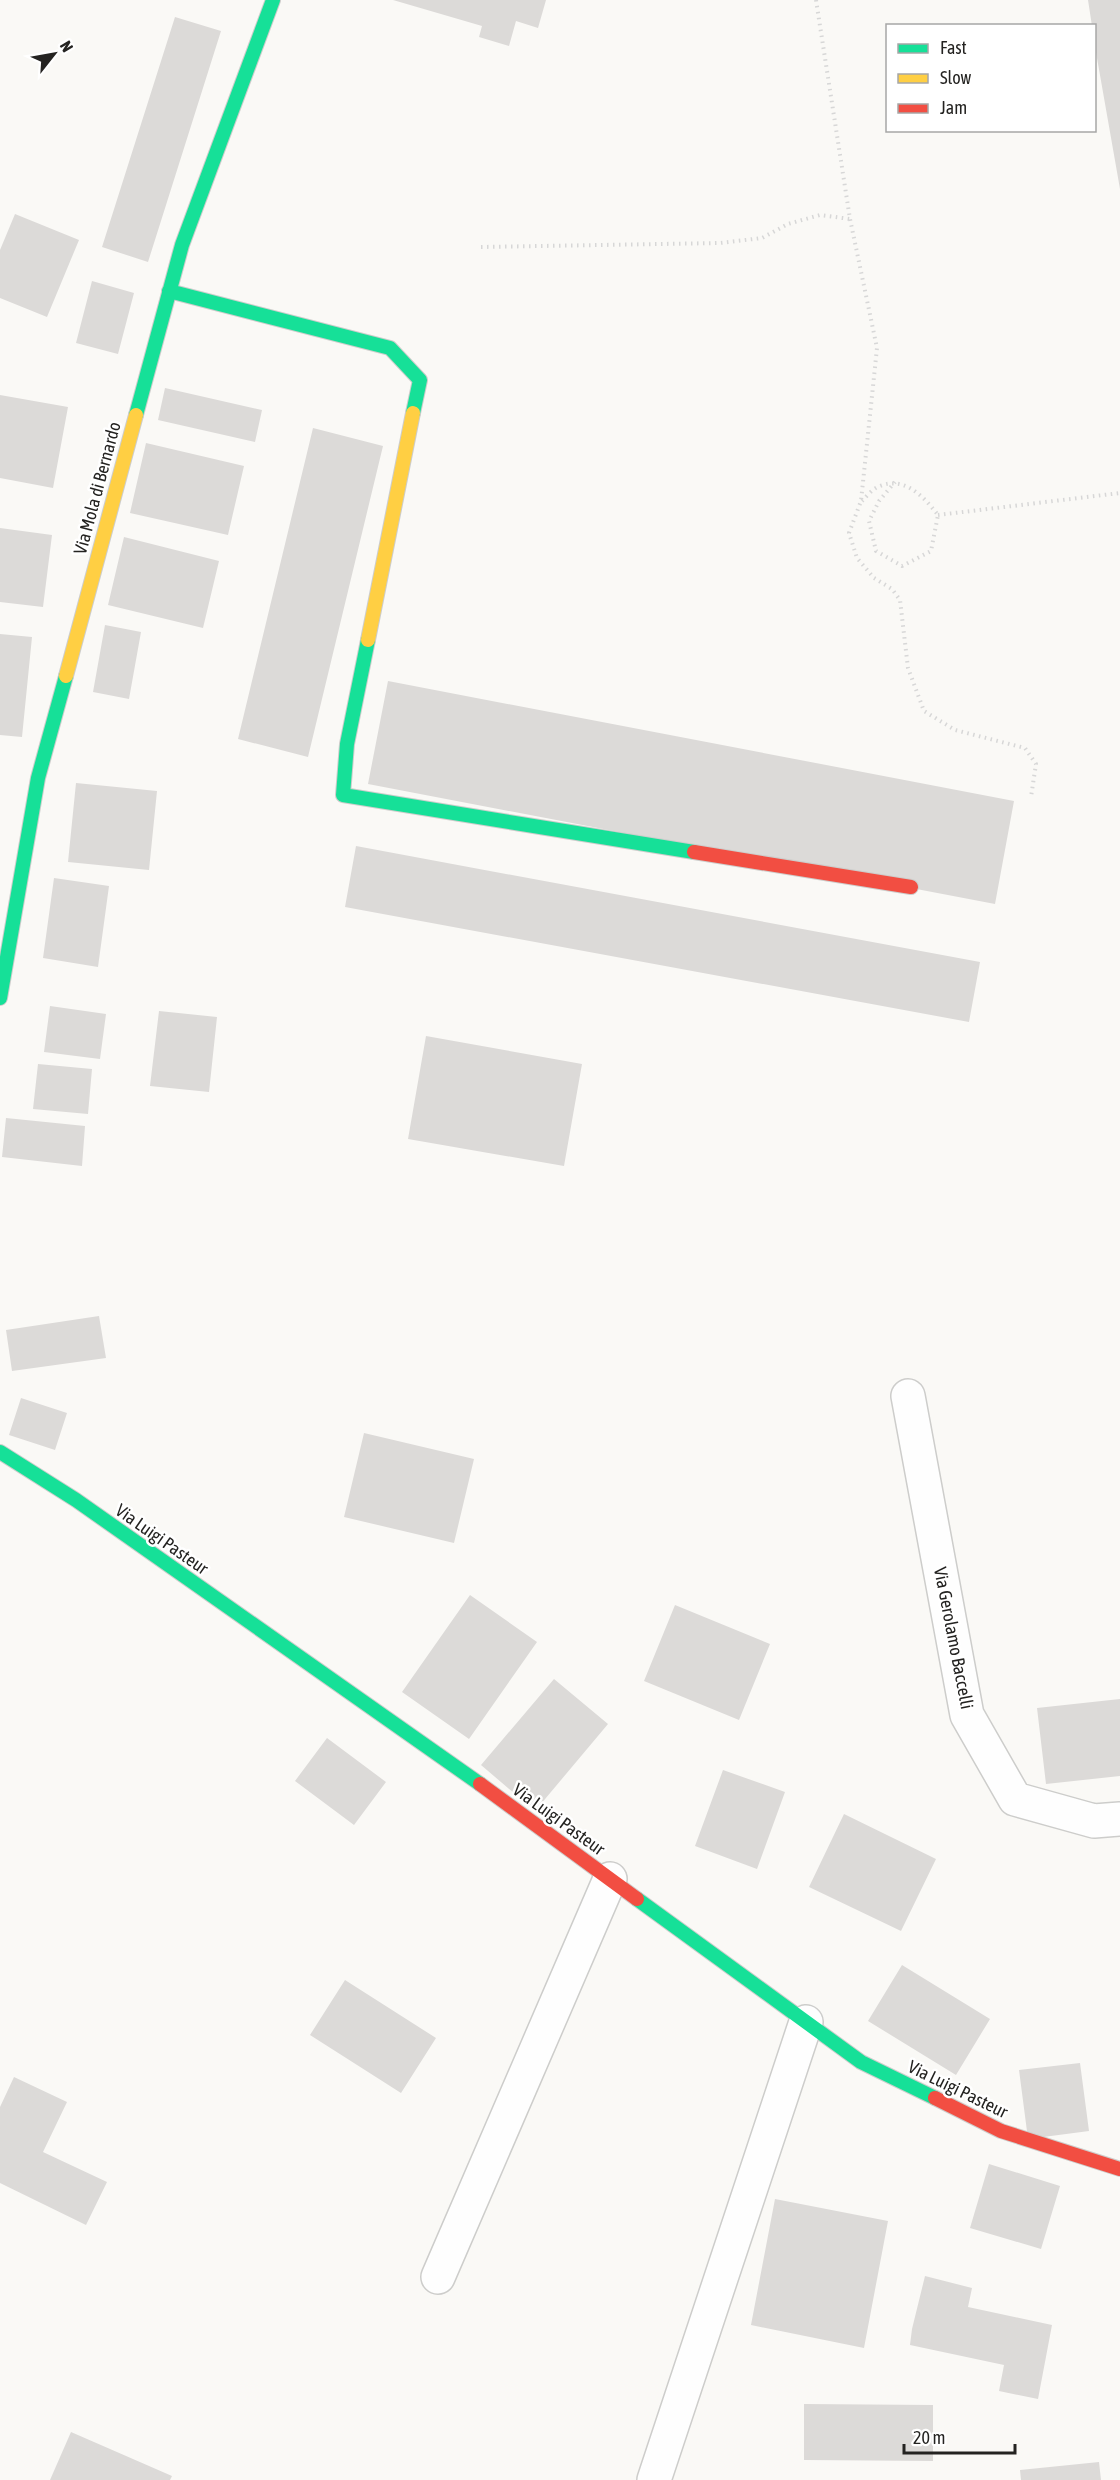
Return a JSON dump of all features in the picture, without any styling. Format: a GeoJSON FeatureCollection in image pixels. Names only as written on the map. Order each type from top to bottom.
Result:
{"type":"FeatureCollection","features":[{"type":"Feature","properties":{"kind":"street","name":"Via Mola di Bernardo"},"geometry":{"type":"LineString","coordinates":[[0,998],[38,778],[169,291],[182,245],[273,0]]}},
{"type":"Feature","properties":{"kind":"street"},"geometry":{"type":"LineString","coordinates":[[169,291],[390,348],[420,380],[347,744],[343,795],[910,888]]}},
{"type":"Feature","properties":{"kind":"street","name":"Via Gerolamo Baccelli"},"geometry":{"type":"LineString","coordinates":[[908,1396],[967,1714],[1015,1799],[1094,1821],[1120,1819]]}},
{"type":"Feature","properties":{"kind":"street","name":"Via Luigi Pasteur"},"geometry":{"type":"LineString","coordinates":[[0,1452],[76,1500],[442,1756],[861,2062],[1000,2131],[1120,2169]]}},
{"type":"Feature","properties":{"kind":"street"},"geometry":{"type":"LineString","coordinates":[[438,2277],[610,1879]]}},
{"type":"Feature","properties":{"kind":"street"},"geometry":{"type":"LineString","coordinates":[[654,2480],[807,2022]]}},
{"type":"Feature","properties":{"kind":"path"},"geometry":{"type":"LineString","coordinates":[[816,0],[850,219],[877,348],[861,501],[849,533],[857,558],[874,578],[892,589],[900,600],[909,668],[924,711],[955,730],[1025,748],[1036,764],[1031,797]]}},
{"type":"Feature","properties":{"kind":"path"},"geometry":{"type":"LineString","coordinates":[[481,247],[720,243],[762,238],[788,224],[820,215],[850,219]]}},
{"type":"Feature","properties":{"kind":"path"},"geometry":{"type":"LineString","coordinates":[[861,501],[878,486],[895,482],[923,495],[938,515],[931,551],[902,567],[876,551],[868,520],[879,501],[895,482]]}},
{"type":"Feature","properties":{"kind":"path"},"geometry":{"type":"LineString","coordinates":[[938,515],[1120,493]]}},
{"type":"Feature","properties":{"kind":"building"},"geometry":{"type":"Polygon","coordinates":[[[393,0],[546,0],[538,28],[516,21],[509,46],[479,37],[482,26],[393,0]]]}},
{"type":"Feature","properties":{"kind":"building"},"geometry":{"type":"Polygon","coordinates":[[[1088,0],[1120,0],[1120,189],[1096,52],[1096,24],[1092,24],[1088,0]]]}},
{"type":"Feature","properties":{"kind":"building"},"geometry":{"type":"Polygon","coordinates":[[[175,17],[221,31],[148,262],[102,247],[175,17]]]}},
{"type":"Feature","properties":{"kind":"building"},"geometry":{"type":"Polygon","coordinates":[[[15,214],[79,240],[47,317],[0,298],[0,250],[15,214]]]}},
{"type":"Feature","properties":{"kind":"building"},"geometry":{"type":"Polygon","coordinates":[[[92,281],[134,293],[118,354],[76,343],[92,281]]]}},
{"type":"Feature","properties":{"kind":"building"},"geometry":{"type":"Polygon","coordinates":[[[165,388],[262,410],[255,442],[158,420],[165,388]]]}},
{"type":"Feature","properties":{"kind":"building"},"geometry":{"type":"Polygon","coordinates":[[[0,395],[68,407],[53,488],[0,478],[0,395]]]}},
{"type":"Feature","properties":{"kind":"building"},"geometry":{"type":"Polygon","coordinates":[[[313,428],[383,446],[308,757],[238,739],[313,428]]]}},
{"type":"Feature","properties":{"kind":"building"},"geometry":{"type":"Polygon","coordinates":[[[146,443],[244,466],[228,535],[130,513],[146,443]]]}},
{"type":"Feature","properties":{"kind":"building"},"geometry":{"type":"Polygon","coordinates":[[[0,528],[52,535],[43,607],[0,602],[0,528]]]}},
{"type":"Feature","properties":{"kind":"building"},"geometry":{"type":"Polygon","coordinates":[[[124,537],[219,561],[203,628],[108,605],[124,537]]]}},
{"type":"Feature","properties":{"kind":"building"},"geometry":{"type":"Polygon","coordinates":[[[105,625],[141,632],[129,699],[93,692],[105,625]]]}},
{"type":"Feature","properties":{"kind":"building"},"geometry":{"type":"Polygon","coordinates":[[[0,634],[32,637],[22,737],[0,735],[0,634]]]}},
{"type":"Feature","properties":{"kind":"building"},"geometry":{"type":"Polygon","coordinates":[[[388,681],[1014,801],[995,904],[368,784],[388,681]]]}},
{"type":"Feature","properties":{"kind":"building"},"geometry":{"type":"Polygon","coordinates":[[[76,783],[157,791],[149,870],[68,862],[76,783]]]}},
{"type":"Feature","properties":{"kind":"building"},"geometry":{"type":"Polygon","coordinates":[[[356,846],[980,962],[969,1022],[345,907],[356,846]]]}},
{"type":"Feature","properties":{"kind":"building"},"geometry":{"type":"Polygon","coordinates":[[[54,878],[109,886],[98,967],[43,958],[54,878]]]}},
{"type":"Feature","properties":{"kind":"building"},"geometry":{"type":"Polygon","coordinates":[[[50,1006],[106,1014],[100,1059],[44,1052],[50,1006]]]}},
{"type":"Feature","properties":{"kind":"building"},"geometry":{"type":"Polygon","coordinates":[[[159,1011],[217,1017],[209,1092],[150,1086],[159,1011]]]}},
{"type":"Feature","properties":{"kind":"building"},"geometry":{"type":"Polygon","coordinates":[[[426,1036],[582,1064],[564,1166],[408,1139],[426,1036]]]}},
{"type":"Feature","properties":{"kind":"building"},"geometry":{"type":"Polygon","coordinates":[[[38,1064],[92,1069],[88,1114],[33,1109],[38,1064]]]}},
{"type":"Feature","properties":{"kind":"building"},"geometry":{"type":"Polygon","coordinates":[[[6,1118],[85,1126],[82,1166],[2,1157],[6,1118]]]}},
{"type":"Feature","properties":{"kind":"building"},"geometry":{"type":"Polygon","coordinates":[[[99,1316],[106,1358],[12,1371],[6,1330],[99,1316]]]}},
{"type":"Feature","properties":{"kind":"building"},"geometry":{"type":"Polygon","coordinates":[[[21,1398],[67,1413],[55,1450],[9,1435],[21,1398]]]}},
{"type":"Feature","properties":{"kind":"building"},"geometry":{"type":"Polygon","coordinates":[[[364,1433],[474,1459],[454,1543],[344,1517],[364,1433]]]}},
{"type":"Feature","properties":{"kind":"building"},"geometry":{"type":"Polygon","coordinates":[[[470,1595],[537,1642],[469,1739],[402,1692],[470,1595]]]}},
{"type":"Feature","properties":{"kind":"building"},"geometry":{"type":"Polygon","coordinates":[[[675,1605],[770,1644],[739,1720],[644,1681],[675,1605]]]}},
{"type":"Feature","properties":{"kind":"building"},"geometry":{"type":"Polygon","coordinates":[[[554,1679],[608,1724],[535,1811],[481,1765],[554,1679]]]}},
{"type":"Feature","properties":{"kind":"building"},"geometry":{"type":"Polygon","coordinates":[[[1120,1699],[1120,1776],[1046,1784],[1037,1708],[1120,1699]]]}},
{"type":"Feature","properties":{"kind":"building"},"geometry":{"type":"Polygon","coordinates":[[[327,1738],[386,1782],[354,1825],[295,1781],[327,1738]]]}},
{"type":"Feature","properties":{"kind":"building"},"geometry":{"type":"Polygon","coordinates":[[[723,1770],[785,1792],[757,1869],[695,1846],[723,1770]]]}},
{"type":"Feature","properties":{"kind":"building"},"geometry":{"type":"Polygon","coordinates":[[[844,1814],[936,1859],[901,1931],[809,1887],[844,1814]]]}},
{"type":"Feature","properties":{"kind":"building"},"geometry":{"type":"Polygon","coordinates":[[[902,1965],[990,2019],[956,2075],[868,2021],[902,1965]]]}},
{"type":"Feature","properties":{"kind":"building"},"geometry":{"type":"Polygon","coordinates":[[[345,1980],[436,2038],[401,2093],[310,2035],[345,1980]]]}},
{"type":"Feature","properties":{"kind":"building"},"geometry":{"type":"Polygon","coordinates":[[[1080,2063],[1089,2131],[1028,2139],[1019,2070],[1080,2063]]]}},
{"type":"Feature","properties":{"kind":"building"},"geometry":{"type":"Polygon","coordinates":[[[14,2077],[67,2102],[43,2152],[107,2182],[86,2225],[0,2183],[0,2107],[14,2077]]]}},
{"type":"Feature","properties":{"kind":"building"},"geometry":{"type":"Polygon","coordinates":[[[989,2164],[1060,2186],[1041,2249],[970,2228],[989,2164]]]}},
{"type":"Feature","properties":{"kind":"building"},"geometry":{"type":"Polygon","coordinates":[[[775,2199],[888,2221],[864,2348],[751,2325],[775,2199]]]}},
{"type":"Feature","properties":{"kind":"building"},"geometry":{"type":"Polygon","coordinates":[[[925,2276],[972,2288],[968,2307],[1052,2325],[1038,2399],[999,2391],[1004,2365],[910,2345],[925,2276]]]}},
{"type":"Feature","properties":{"kind":"building"},"geometry":{"type":"Polygon","coordinates":[[[804,2404],[933,2405],[933,2461],[804,2460],[804,2404]]]}},
{"type":"Feature","properties":{"kind":"building"},"geometry":{"type":"Polygon","coordinates":[[[71,2432],[172,2476],[170,2480],[50,2480],[71,2432]]]}},
{"type":"Feature","properties":{"kind":"building"},"geometry":{"type":"Polygon","coordinates":[[[1099,2462],[1101,2480],[1021,2480],[1020,2470],[1099,2462]]]}},
{"type":"Feature","properties":{"kind":"traffic: fast"},"geometry":{"type":"LineString","coordinates":[[136,415],[182,245],[273,0]]}},
{"type":"Feature","properties":{"kind":"traffic: fast"},"geometry":{"type":"LineString","coordinates":[[169,291],[390,348],[420,380],[413,413]]}},
{"type":"Feature","properties":{"kind":"traffic: fast"},"geometry":{"type":"LineString","coordinates":[[368,640],[347,744],[343,795],[694,852]]}},
{"type":"Feature","properties":{"kind":"traffic: fast"},"geometry":{"type":"LineString","coordinates":[[0,998],[38,778],[66,676]]}},
{"type":"Feature","properties":{"kind":"traffic: fast"},"geometry":{"type":"LineString","coordinates":[[0,1452],[76,1500],[480,1784]]}},
{"type":"Feature","properties":{"kind":"traffic: fast"},"geometry":{"type":"LineString","coordinates":[[637,1899],[861,2062],[935,2098]]}},
{"type":"Feature","properties":{"kind":"traffic: slow"},"geometry":{"type":"LineString","coordinates":[[368,640],[413,413]]}},
{"type":"Feature","properties":{"kind":"traffic: slow"},"geometry":{"type":"LineString","coordinates":[[66,676],[136,415]]}},
{"type":"Feature","properties":{"kind":"traffic: jam"},"geometry":{"type":"LineString","coordinates":[[694,852],[911,887]]}},
{"type":"Feature","properties":{"kind":"traffic: jam"},"geometry":{"type":"LineString","coordinates":[[480,1784],[637,1899]]}},
{"type":"Feature","properties":{"kind":"traffic: jam"},"geometry":{"type":"LineString","coordinates":[[935,2098],[1001,2131],[1120,2169]]}}]}
